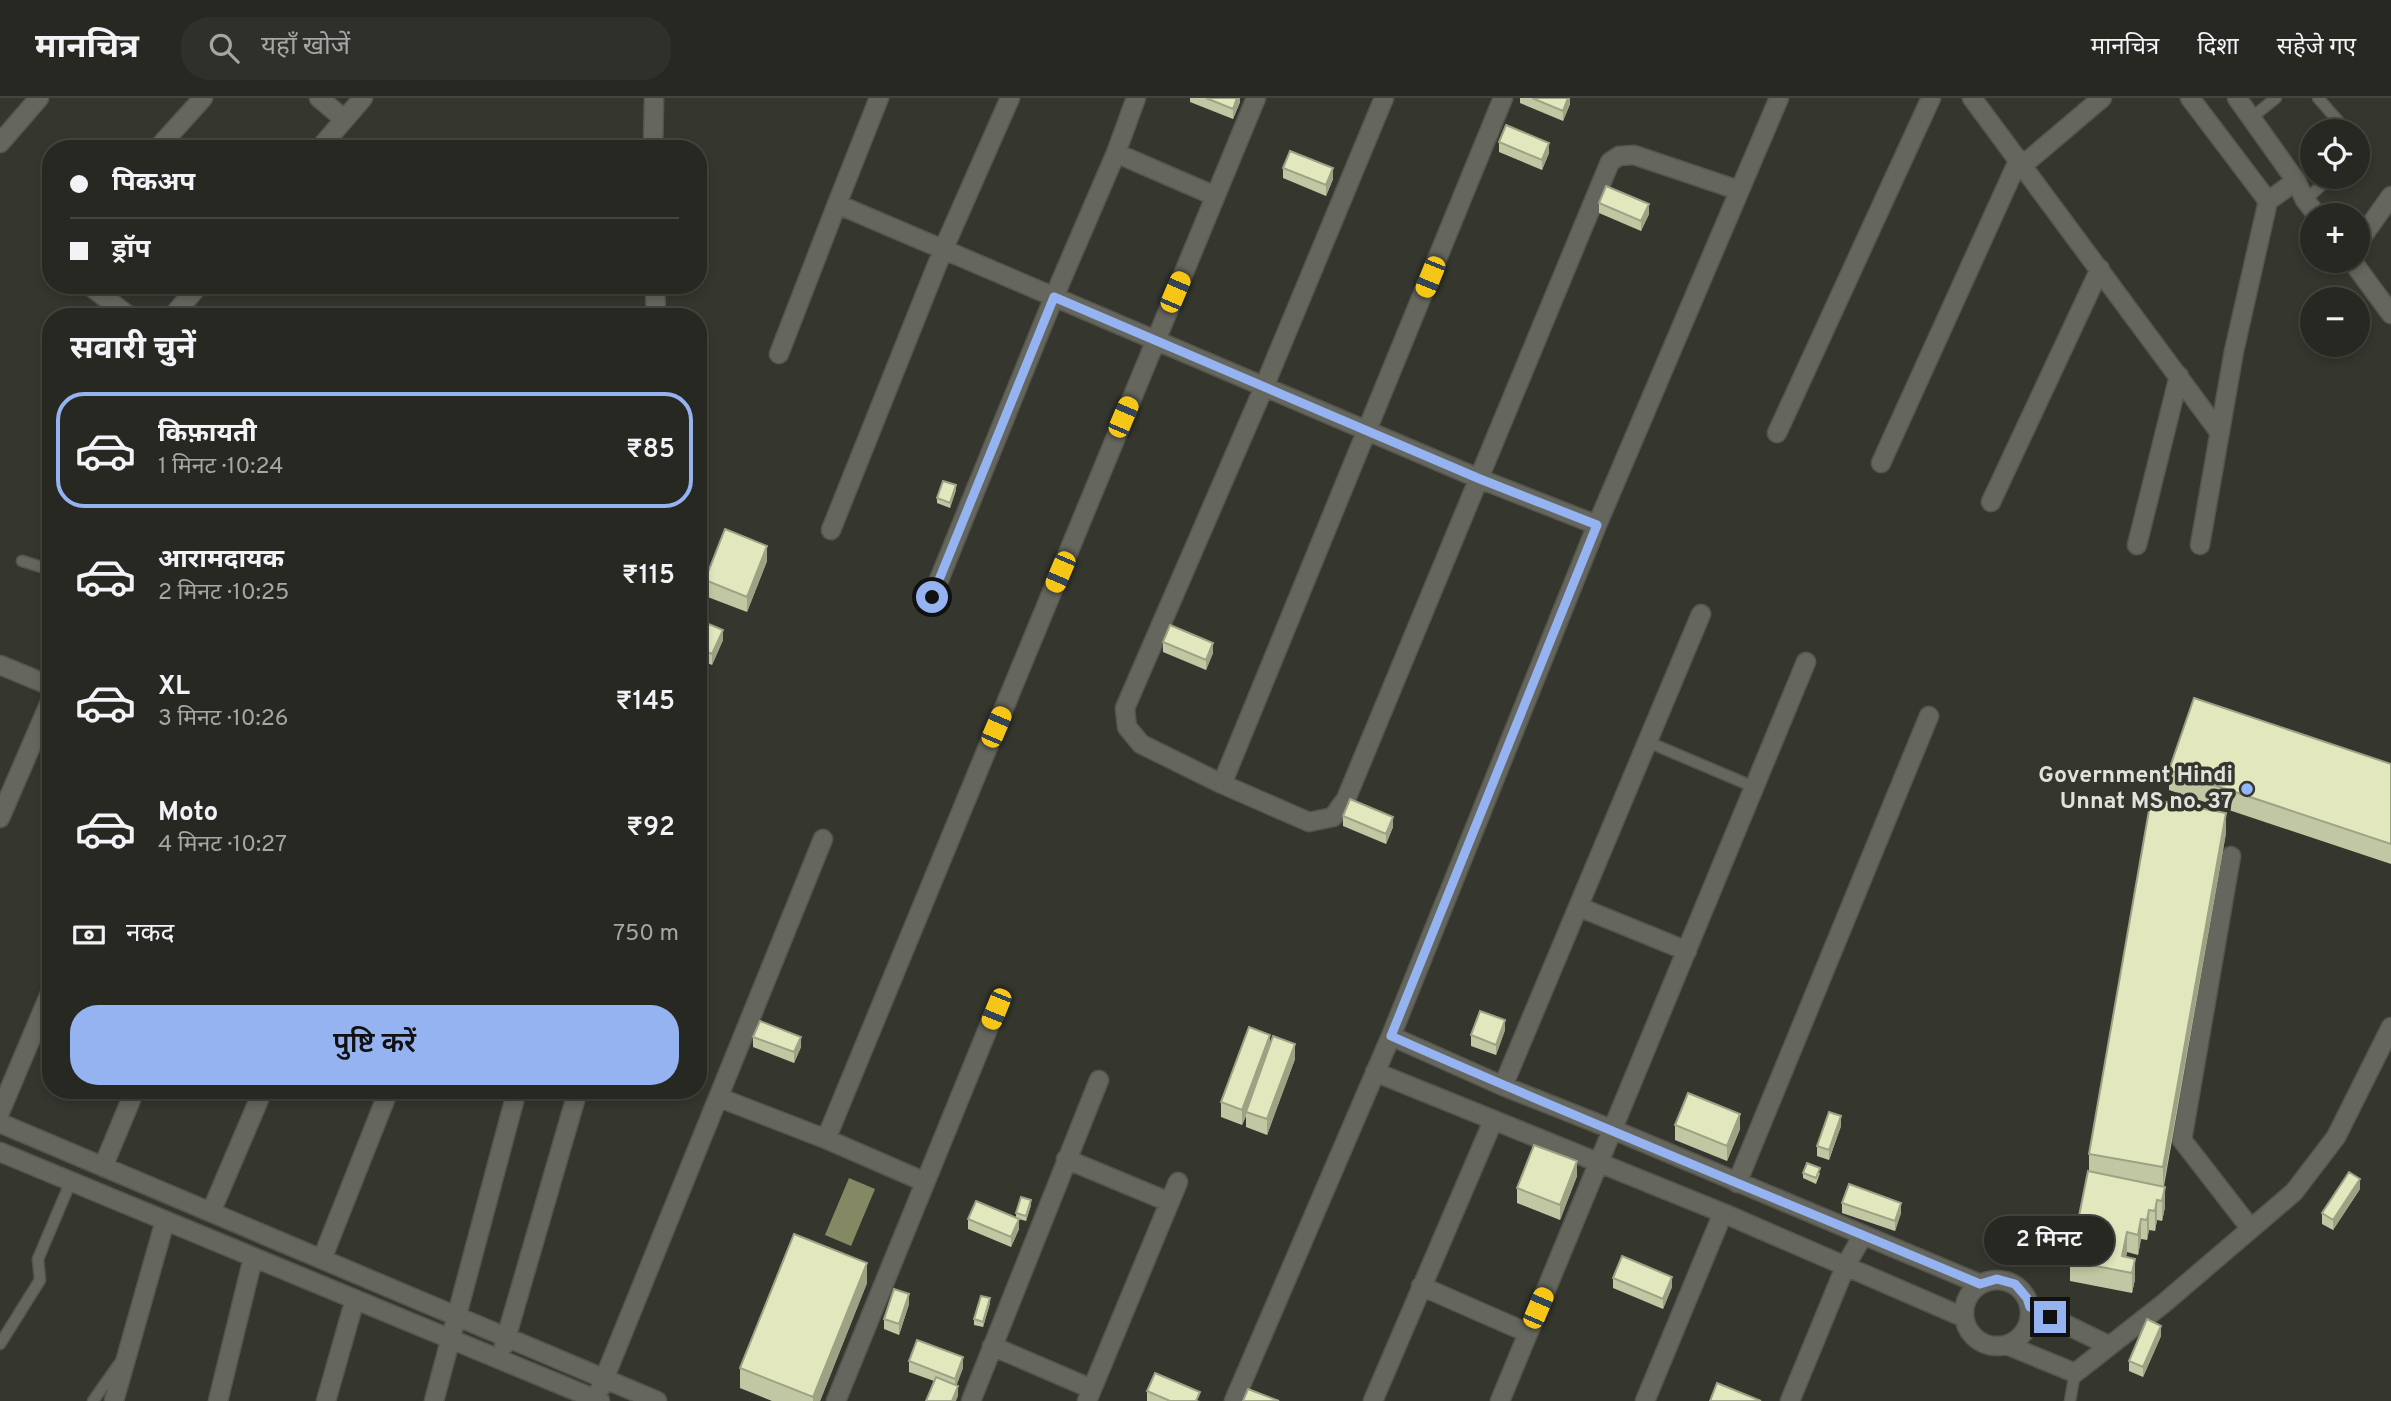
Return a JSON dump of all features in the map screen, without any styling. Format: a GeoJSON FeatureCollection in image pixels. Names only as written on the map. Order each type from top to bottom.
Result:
{"type":"FeatureCollection","features":[{"type":"Feature","properties":{"kind":"street"},"geometry":{"type":"LineString","coordinates":[[0,143],[39,98]]}},
{"type":"Feature","properties":{"kind":"street"},"geometry":{"type":"LineString","coordinates":[[165,140],[203,98]]}},
{"type":"Feature","properties":{"kind":"street"},"geometry":{"type":"LineString","coordinates":[[319,98],[344,119]]}},
{"type":"Feature","properties":{"kind":"street"},"geometry":{"type":"LineString","coordinates":[[326,140],[363,98]]}},
{"type":"Feature","properties":{"kind":"street"},"geometry":{"type":"LineString","coordinates":[[653,140],[654,98]]}},
{"type":"Feature","properties":{"kind":"street"},"geometry":{"type":"LineString","coordinates":[[779,354],[879,98]]}},
{"type":"Feature","properties":{"kind":"street"},"geometry":{"type":"LineString","coordinates":[[831,530],[943,250],[1010,98]]}},
{"type":"Feature","properties":{"kind":"street"},"geometry":{"type":"LineString","coordinates":[[932,597],[1054,297],[1116,153],[1136,98]]}},
{"type":"Feature","properties":{"kind":"street"},"geometry":{"type":"LineString","coordinates":[[826,1139],[1256,98]]}},
{"type":"Feature","properties":{"kind":"street"},"geometry":{"type":"LineString","coordinates":[[1384,98],[1264,387],[1125,708],[1127,727],[1141,744],[1222,784],[1309,822],[1333,817],[1346,799],[1610,162],[1619,156],[1634,155],[1738,190]]}},
{"type":"Feature","properties":{"kind":"street"},"geometry":{"type":"LineString","coordinates":[[1222,784],[1503,98]]}},
{"type":"Feature","properties":{"kind":"street"},"geometry":{"type":"LineString","coordinates":[[1234,1401],[1391,1036],[1597,525],[1779,98]]}},
{"type":"Feature","properties":{"kind":"street"},"geometry":{"type":"LineString","coordinates":[[1777,433],[1931,98]]}},
{"type":"Feature","properties":{"kind":"street"},"geometry":{"type":"LineString","coordinates":[[1972,98],[2220,433]]}},
{"type":"Feature","properties":{"kind":"street"},"geometry":{"type":"LineString","coordinates":[[1881,463],[2021,162],[2102,98]]}},
{"type":"Feature","properties":{"kind":"street"},"geometry":{"type":"LineString","coordinates":[[2190,98],[2268,201]]}},
{"type":"Feature","properties":{"kind":"street"},"geometry":{"type":"LineString","coordinates":[[2237,98],[2296,181],[2307,203]]}},
{"type":"Feature","properties":{"kind":"street"},"geometry":{"type":"LineString","coordinates":[[1116,153],[1215,196]]}},
{"type":"Feature","properties":{"kind":"street"},"geometry":{"type":"LineString","coordinates":[[2200,545],[2234,351],[2268,201],[2296,181]]}},
{"type":"Feature","properties":{"kind":"street"},"geometry":{"type":"LineString","coordinates":[[2370,226],[2391,196]]}},
{"type":"Feature","properties":{"kind":"street"},"geometry":{"type":"LineString","coordinates":[[837,204],[1480,479],[1597,525]]}},
{"type":"Feature","properties":{"kind":"street"},"geometry":{"type":"LineString","coordinates":[[1991,502],[2100,270]]}},
{"type":"Feature","properties":{"kind":"street"},"geometry":{"type":"LineString","coordinates":[[2360,273],[2391,313]]}},
{"type":"Feature","properties":{"kind":"street"},"geometry":{"type":"LineString","coordinates":[[101,294],[118,308]]}},
{"type":"Feature","properties":{"kind":"street"},"geometry":{"type":"LineString","coordinates":[[180,308],[192,294]]}},
{"type":"Feature","properties":{"kind":"street"},"geometry":{"type":"LineString","coordinates":[[2137,545],[2179,376]]}},
{"type":"Feature","properties":{"kind":"street"},"geometry":{"type":"LineString","coordinates":[[1503,1086],[1701,614]]}},
{"type":"Feature","properties":{"kind":"street"},"geometry":{"type":"LineString","coordinates":[[1500,1401],[1806,662]]}},
{"type":"Feature","properties":{"kind":"street"},"geometry":{"type":"LineString","coordinates":[[0,665],[42,682]]}},
{"type":"Feature","properties":{"kind":"street"},"geometry":{"type":"LineString","coordinates":[[1737,1183],[1929,716]]}},
{"type":"Feature","properties":{"kind":"street"},"geometry":{"type":"LineString","coordinates":[[0,818],[42,721]]}},
{"type":"Feature","properties":{"kind":"street"},"geometry":{"type":"LineString","coordinates":[[0,1152],[598,1400],[604,1379],[824,839]]}},
{"type":"Feature","properties":{"kind":"street"},"geometry":{"type":"LineString","coordinates":[[2231,856],[2182,1140],[2251,1229]]}},
{"type":"Feature","properties":{"kind":"street"},"geometry":{"type":"LineString","coordinates":[[1579,907],[1687,951]]}},
{"type":"Feature","properties":{"kind":"street"},"geometry":{"type":"LineString","coordinates":[[836,1401],[996,1009]]}},
{"type":"Feature","properties":{"kind":"street"},"geometry":{"type":"LineString","coordinates":[[0,1112],[42,1012]]}},
{"type":"Feature","properties":{"kind":"street"},"geometry":{"type":"LineString","coordinates":[[2007,1345],[2023,1334],[2028,1326],[2030,1307],[2027,1298],[2015,1284],[1997,1279],[1980,1284],[1966,1297],[1963,1317],[1966,1326],[1979,1341],[1997,1346],[2007,1345],[2074,1373],[2163,1304],[2294,1192],[2336,1137],[2391,1027]]}},
{"type":"Feature","properties":{"kind":"street"},"geometry":{"type":"LineString","coordinates":[[1391,1036],[1503,1086],[1980,1284]]}},
{"type":"Feature","properties":{"kind":"street"},"geometry":{"type":"LineString","coordinates":[[1375,1072],[1599,1161],[1963,1317]]}},
{"type":"Feature","properties":{"kind":"street"},"geometry":{"type":"LineString","coordinates":[[971,1401],[1099,1080]]}},
{"type":"Feature","properties":{"kind":"street"},"geometry":{"type":"LineString","coordinates":[[720,1098],[826,1139],[925,1182]]}},
{"type":"Feature","properties":{"kind":"street"},"geometry":{"type":"LineString","coordinates":[[103,1167],[131,1099]]}},
{"type":"Feature","properties":{"kind":"street"},"geometry":{"type":"LineString","coordinates":[[211,1212],[259,1099]]}},
{"type":"Feature","properties":{"kind":"street"},"geometry":{"type":"LineString","coordinates":[[322,1259],[385,1099]]}},
{"type":"Feature","properties":{"kind":"street"},"geometry":{"type":"LineString","coordinates":[[434,1401],[515,1099]]}},
{"type":"Feature","properties":{"kind":"street"},"geometry":{"type":"LineString","coordinates":[[499,1358],[575,1099]]}},
{"type":"Feature","properties":{"kind":"street"},"geometry":{"type":"LineString","coordinates":[[1373,1401],[1493,1121]]}},
{"type":"Feature","properties":{"kind":"street"},"geometry":{"type":"LineString","coordinates":[[0,1124],[657,1401]]}},
{"type":"Feature","properties":{"kind":"street"},"geometry":{"type":"LineString","coordinates":[[1066,1160],[1169,1202]]}},
{"type":"Feature","properties":{"kind":"street"},"geometry":{"type":"LineString","coordinates":[[992,1346],[1090,1395],[1178,1182]]}},
{"type":"Feature","properties":{"kind":"street"},"geometry":{"type":"LineString","coordinates":[[1645,1401],[1723,1213]]}},
{"type":"Feature","properties":{"kind":"street"},"geometry":{"type":"LineString","coordinates":[[114,1401],[165,1221]]}},
{"type":"Feature","properties":{"kind":"street"},"geometry":{"type":"LineString","coordinates":[[1790,1401],[1846,1265],[1863,1235]]}},
{"type":"Feature","properties":{"kind":"street"},"geometry":{"type":"LineString","coordinates":[[218,1401],[253,1258]]}},
{"type":"Feature","properties":{"kind":"street"},"geometry":{"type":"LineString","coordinates":[[1421,1286],[1528,1333]]}},
{"type":"Feature","properties":{"kind":"street"},"geometry":{"type":"LineString","coordinates":[[326,1401],[355,1298]]}},
{"type":"Feature","properties":{"kind":"street"},"geometry":{"type":"LineString","coordinates":[[2030,1307],[2108,1345]]}},
{"type":"Feature","properties":{"kind":"lane"},"geometry":{"type":"LineString","coordinates":[[2251,118],[2276,98]]}},
{"type":"Feature","properties":{"kind":"lane"},"geometry":{"type":"LineString","coordinates":[[2318,98],[2336,119]]}},
{"type":"Feature","properties":{"kind":"lane"},"geometry":{"type":"LineString","coordinates":[[2305,200],[2317,189]]}},
{"type":"Feature","properties":{"kind":"lane"},"geometry":{"type":"LineString","coordinates":[[22,561],[42,567]]}},
{"type":"Feature","properties":{"kind":"lane"},"geometry":{"type":"LineString","coordinates":[[1648,742],[1754,787]]}},
{"type":"Feature","properties":{"kind":"lane"},"geometry":{"type":"LineString","coordinates":[[0,1344],[40,1280],[38,1259],[71,1181]]}},
{"type":"Feature","properties":{"kind":"lane"},"geometry":{"type":"LineString","coordinates":[[93,1401],[128,1351]]}},
{"type":"Feature","properties":{"kind":"lane"},"geometry":{"type":"LineString","coordinates":[[2070,1401],[2074,1373]]}},
{"type":"Feature","properties":{"kind":"shaded area"},"geometry":{"type":"Polygon","coordinates":[[[849,1178],[875,1189],[851,1246],[825,1235],[849,1178]]]}},
{"type":"Feature","properties":{"kind":"building"},"geometry":{"type":"Polygon","coordinates":[[[1206,98],[1237,98],[1233,109],[1206,98]]]}},
{"type":"Feature","properties":{"kind":"building"},"geometry":{"type":"Polygon","coordinates":[[[1532,98],[1568,98],[1563,111],[1532,98]]]}},
{"type":"Feature","properties":{"kind":"building"},"geometry":{"type":"Polygon","coordinates":[[[1506,125],[1549,143],[1542,160],[1499,142],[1506,125]]]}},
{"type":"Feature","properties":{"kind":"building"},"geometry":{"type":"Polygon","coordinates":[[[1290,151],[1333,168],[1326,185],[1283,168],[1290,151]]]}},
{"type":"Feature","properties":{"kind":"building"},"geometry":{"type":"Polygon","coordinates":[[[1606,186],[1649,204],[1641,221],[1599,203],[1606,186]]]}},
{"type":"Feature","properties":{"kind":"building"},"geometry":{"type":"Polygon","coordinates":[[[943,481],[956,485],[950,503],[937,498],[943,481]]]}},
{"type":"Feature","properties":{"kind":"building"},"geometry":{"type":"Polygon","coordinates":[[[725,529],[767,546],[747,597],[707,581],[725,529]]]}},
{"type":"Feature","properties":{"kind":"building"},"geometry":{"type":"Polygon","coordinates":[[[707,623],[723,630],[712,654],[707,652],[707,623]]]}},
{"type":"Feature","properties":{"kind":"building"},"geometry":{"type":"Polygon","coordinates":[[[1170,625],[1213,643],[1206,660],[1163,642],[1170,625]]]}},
{"type":"Feature","properties":{"kind":"building"},"geometry":{"type":"Polygon","coordinates":[[[2194,698],[2391,764],[2391,844],[2169,770],[2194,698]]]}},
{"type":"Feature","properties":{"kind":"building"},"geometry":{"type":"Polygon","coordinates":[[[1350,799],[1393,817],[1386,834],[1343,816],[1350,799]]]}},
{"type":"Feature","properties":{"kind":"building"},"geometry":{"type":"Polygon","coordinates":[[[2151,799],[2226,813],[2163,1167],[2089,1154],[2151,799]]]}},
{"type":"Feature","properties":{"kind":"building"},"geometry":{"type":"Polygon","coordinates":[[[1480,1011],[1505,1020],[1496,1045],[1471,1035],[1480,1011]]]}},
{"type":"Feature","properties":{"kind":"building"},"geometry":{"type":"Polygon","coordinates":[[[760,1021],[801,1037],[794,1052],[753,1037],[760,1021]]]}},
{"type":"Feature","properties":{"kind":"building"},"geometry":{"type":"Polygon","coordinates":[[[1249,1027],[1270,1035],[1242,1110],[1221,1102],[1249,1027]]]}},
{"type":"Feature","properties":{"kind":"building"},"geometry":{"type":"Polygon","coordinates":[[[1273,1036],[1295,1044],[1267,1119],[1246,1112],[1273,1036]]]}},
{"type":"Feature","properties":{"kind":"building"},"geometry":{"type":"Polygon","coordinates":[[[1688,1093],[1740,1114],[1727,1146],[1675,1125],[1688,1093]]]}},
{"type":"Feature","properties":{"kind":"building"},"geometry":{"type":"Polygon","coordinates":[[[1829,1112],[1841,1116],[1829,1150],[1817,1146],[1829,1112]]]}},
{"type":"Feature","properties":{"kind":"building"},"geometry":{"type":"Polygon","coordinates":[[[1534,1145],[1577,1161],[1560,1205],[1517,1188],[1534,1145]]]}},
{"type":"Feature","properties":{"kind":"building"},"geometry":{"type":"Polygon","coordinates":[[[1807,1163],[1820,1168],[1816,1178],[1803,1173],[1807,1163]]]}},
{"type":"Feature","properties":{"kind":"building"},"geometry":{"type":"Polygon","coordinates":[[[2088,1171],[2165,1187],[2162,1201],[2157,1200],[2155,1211],[2149,1210],[2147,1220],[2141,1219],[2138,1235],[2127,1232],[2122,1256],[2135,1259],[2132,1273],[2070,1261],[2088,1171]]]}},
{"type":"Feature","properties":{"kind":"building"},"geometry":{"type":"Polygon","coordinates":[[[2349,1172],[2360,1179],[2333,1220],[2322,1213],[2349,1172]]]}},
{"type":"Feature","properties":{"kind":"building"},"geometry":{"type":"Polygon","coordinates":[[[1849,1184],[1901,1203],[1895,1221],[1842,1203],[1849,1184]]]}},
{"type":"Feature","properties":{"kind":"building"},"geometry":{"type":"Polygon","coordinates":[[[1021,1197],[1031,1200],[1026,1216],[1016,1213],[1021,1197]]]}},
{"type":"Feature","properties":{"kind":"building"},"geometry":{"type":"Polygon","coordinates":[[[976,1201],[1019,1219],[1011,1237],[968,1219],[976,1201]]]}},
{"type":"Feature","properties":{"kind":"building"},"geometry":{"type":"Polygon","coordinates":[[[794,1234],[867,1263],[813,1397],[740,1368],[794,1234]]]}},
{"type":"Feature","properties":{"kind":"building"},"geometry":{"type":"Polygon","coordinates":[[[1622,1256],[1672,1277],[1663,1299],[1613,1278],[1622,1256]]]}},
{"type":"Feature","properties":{"kind":"building"},"geometry":{"type":"Polygon","coordinates":[[[894,1289],[909,1294],[899,1324],[884,1319],[894,1289]]]}},
{"type":"Feature","properties":{"kind":"building"},"geometry":{"type":"Polygon","coordinates":[[[981,1296],[990,1298],[983,1322],[974,1319],[981,1296]]]}},
{"type":"Feature","properties":{"kind":"building"},"geometry":{"type":"Polygon","coordinates":[[[2147,1319],[2161,1326],[2143,1367],[2129,1361],[2147,1319]]]}},
{"type":"Feature","properties":{"kind":"building"},"geometry":{"type":"Polygon","coordinates":[[[917,1340],[963,1357],[955,1379],[909,1361],[917,1340]]]}},
{"type":"Feature","properties":{"kind":"building"},"geometry":{"type":"Polygon","coordinates":[[[1155,1373],[1200,1392],[1196,1401],[1170,1401],[1147,1391],[1155,1373]]]}},
{"type":"Feature","properties":{"kind":"building"},"geometry":{"type":"Polygon","coordinates":[[[936,1377],[958,1386],[952,1401],[926,1401],[936,1377]]]}},
{"type":"Feature","properties":{"kind":"building"},"geometry":{"type":"Polygon","coordinates":[[[1717,1383],[1761,1401],[1710,1401],[1717,1383]]]}},
{"type":"Feature","properties":{"kind":"building"},"geometry":{"type":"Polygon","coordinates":[[[1248,1389],[1279,1401],[1243,1401],[1248,1389]]]}},
{"type":"Feature","properties":{"kind":"place","name":"Government Hindi Unnat MS no. 37"},"geometry":{"type":"Point","coordinates":[2247,789]}},
{"type":"Feature","properties":{"kind":"route"},"geometry":{"type":"LineString","coordinates":[[932,597],[1054,297],[1480,479],[1597,525],[1391,1036],[1503,1086],[1980,1284],[1988,1280],[2007,1280],[2022,1290],[2030,1307],[2050,1317]]}}]}
